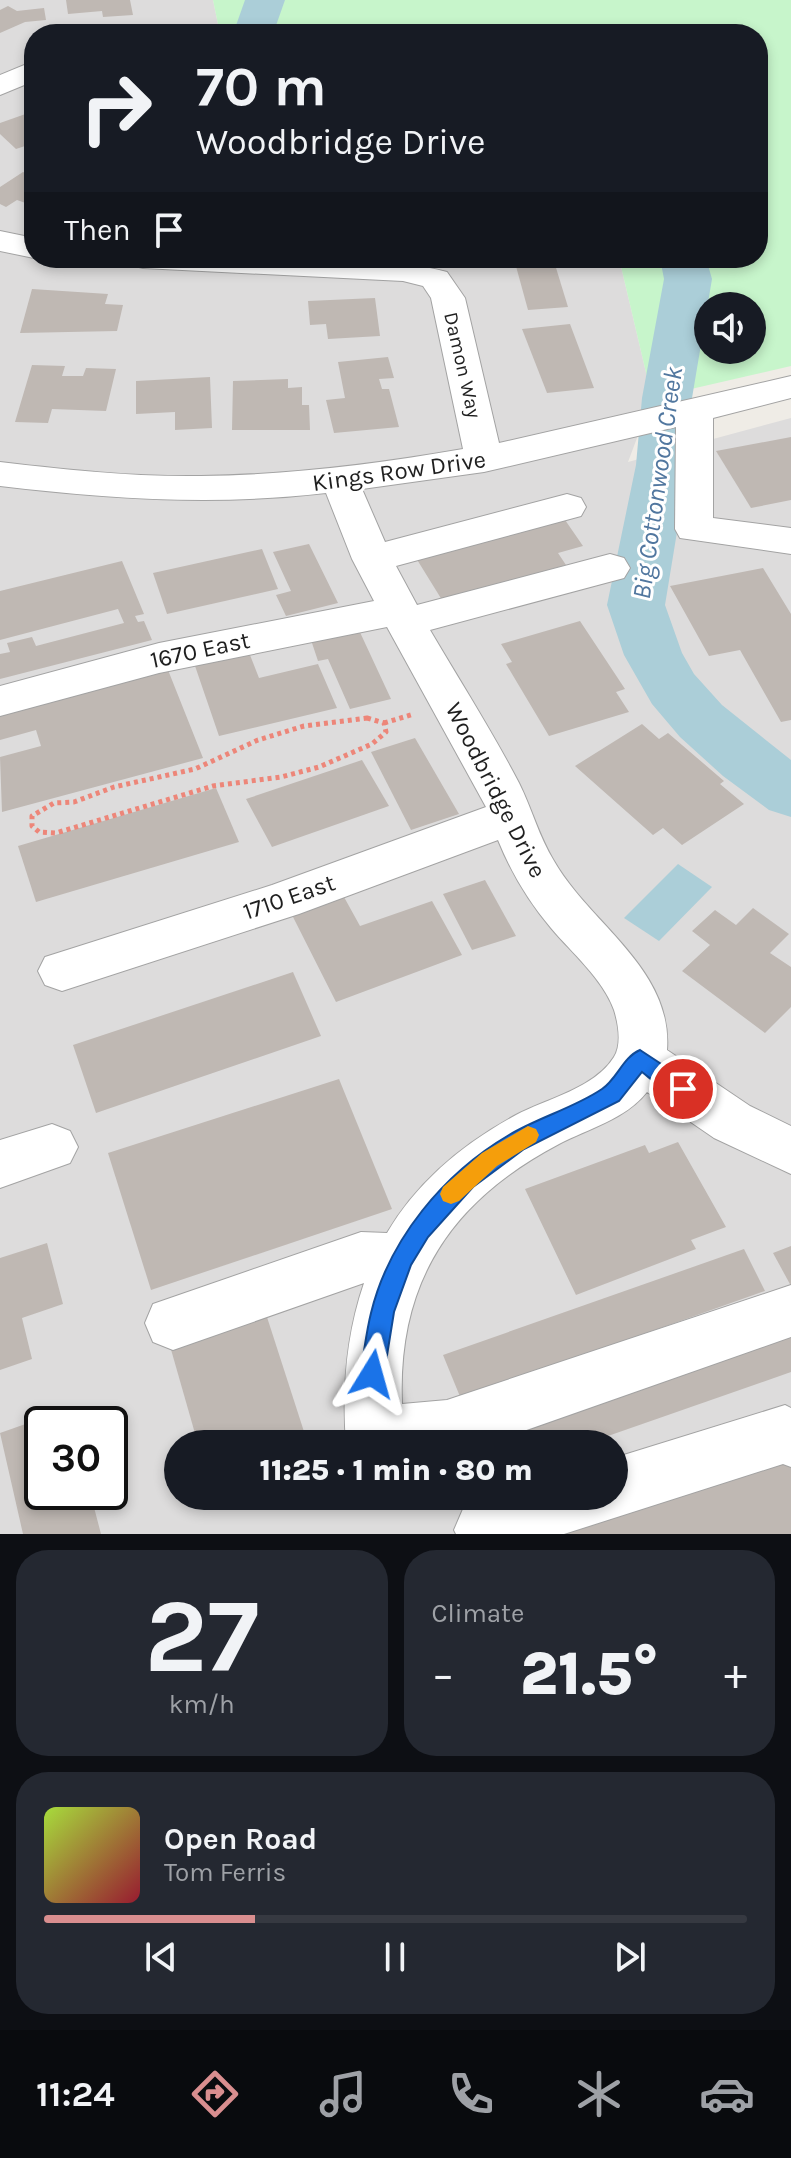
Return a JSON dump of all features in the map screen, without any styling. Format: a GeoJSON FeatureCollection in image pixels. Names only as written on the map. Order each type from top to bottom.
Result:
{"type":"FeatureCollection","features":[{"type":"Feature","properties":{"kind":"street"},"geometry":{"type":"LineString","coordinates":[[0,86],[24,75]]}},
{"type":"Feature","properties":{"kind":"street"},"geometry":{"type":"LineString","coordinates":[[0,241],[24,246]]}},
{"type":"Feature","properties":{"kind":"street","name":"Damon Way"},"geometry":{"type":"LineString","coordinates":[[344,268],[404,271],[435,279],[448,298],[484,460]]}},
{"type":"Feature","properties":{"kind":"street","name":"Kings Row Drive"},"geometry":{"type":"LineString","coordinates":[[0,474],[64,483],[183,489],[340,481],[484,460],[791,387]]}},
{"type":"Feature","properties":{"kind":"street"},"geometry":{"type":"LineString","coordinates":[[695,411],[694,529],[791,541]]}},
{"type":"Feature","properties":{"kind":"street","name":"Woodbridge Drive"},"geometry":{"type":"LineString","coordinates":[[340,481],[372,559],[498,784],[532,865],[546,889],[636,1003],[643,1030],[640,1059]]}},
{"type":"Feature","properties":{"kind":"street"},"geometry":{"type":"LineString","coordinates":[[372,559],[567,507]]}},
{"type":"Feature","properties":{"kind":"street","name":"1670 East"},"geometry":{"type":"LineString","coordinates":[[2,701],[159,658],[404,616],[610,568]]}},
{"type":"Feature","properties":{"kind":"street","name":"1710 East"},"geometry":{"type":"LineString","coordinates":[[62,971],[282,901],[512,816]]}},
{"type":"Feature","properties":{"kind":"street"},"geometry":{"type":"LineString","coordinates":[[373,1430],[371,1405],[376,1343],[382,1312],[402,1259],[442,1203],[489,1159],[545,1126],[612,1094],[640,1059],[732,1122],[791,1151]]}},
{"type":"Feature","properties":{"kind":"street"},"geometry":{"type":"LineString","coordinates":[[0,1164],[52,1147]]}},
{"type":"Feature","properties":{"kind":"street"},"geometry":{"type":"LineString","coordinates":[[173,1323],[361,1257],[402,1259]]}},
{"type":"Feature","properties":{"kind":"street"},"geometry":{"type":"LineString","coordinates":[[440,1430],[791,1311]]}},
{"type":"Feature","properties":{"kind":"street"},"geometry":{"type":"LineString","coordinates":[[628,1484],[785,1434],[791,1438]]}},
{"type":"Feature","properties":{"kind":"street"},"geometry":{"type":"LineString","coordinates":[[484,1530],[546,1510]]}},
{"type":"Feature","properties":{"kind":"path"},"geometry":{"type":"LineString","coordinates":[[384,723],[386,732],[372,744],[319,767],[272,779],[213,786],[88,821],[57,833],[43,834],[32,826],[32,816],[48,805],[74,802],[114,787],[195,769],[258,740],[304,726],[367,718],[384,723],[419,713]]}},
{"type":"Feature","properties":{"kind":"shaded area"},"geometry":{"type":"Polygon","coordinates":[[[0,0],[213,0],[218,24],[24,24],[24,268],[621,268],[652,398],[628,462],[791,418],[791,1534],[0,1534],[0,0]]]}},
{"type":"Feature","properties":{"kind":"green space"},"geometry":{"type":"Polygon","coordinates":[[[213,0],[791,0],[791,366],[652,398],[621,268],[768,268],[768,24],[218,24],[213,0]]]}},
{"type":"Feature","properties":{"kind":"water"},"geometry":{"type":"Polygon","coordinates":[[[678,864],[712,887],[659,941],[624,918],[678,864]]]}},
{"type":"Feature","properties":{"kind":"building"},"geometry":{"type":"Polygon","coordinates":[[[66,0],[130,0],[133,15],[103,17],[102,11],[68,14],[66,0]]]}},
{"type":"Feature","properties":{"kind":"building"},"geometry":{"type":"Polygon","coordinates":[[[8,6],[17,11],[44,8],[46,20],[25,22],[0,33],[0,10],[8,6]]]}},
{"type":"Feature","properties":{"kind":"building"},"geometry":{"type":"Polygon","coordinates":[[[24,115],[24,146],[16,149],[0,134],[0,123],[24,115]]]}},
{"type":"Feature","properties":{"kind":"building"},"geometry":{"type":"Polygon","coordinates":[[[24,172],[24,202],[17,200],[6,207],[0,204],[0,187],[24,172]]]}},
{"type":"Feature","properties":{"kind":"building"},"geometry":{"type":"Polygon","coordinates":[[[516,268],[556,268],[568,307],[528,310],[516,268]]]}},
{"type":"Feature","properties":{"kind":"building"},"geometry":{"type":"Polygon","coordinates":[[[32,289],[108,294],[105,304],[123,305],[117,331],[20,333],[32,289]]]}},
{"type":"Feature","properties":{"kind":"building"},"geometry":{"type":"Polygon","coordinates":[[[375,298],[380,336],[328,339],[326,324],[310,325],[308,301],[375,298]]]}},
{"type":"Feature","properties":{"kind":"building"},"geometry":{"type":"Polygon","coordinates":[[[570,324],[594,388],[547,393],[522,329],[570,324]]]}},
{"type":"Feature","properties":{"kind":"building"},"geometry":{"type":"Polygon","coordinates":[[[388,357],[394,378],[379,379],[382,389],[389,389],[399,427],[334,433],[326,400],[345,398],[338,362],[388,357]]]}},
{"type":"Feature","properties":{"kind":"building"},"geometry":{"type":"Polygon","coordinates":[[[32,365],[65,366],[62,376],[83,376],[86,368],[116,369],[106,411],[52,409],[48,423],[15,422],[32,365]]]}},
{"type":"Feature","properties":{"kind":"building"},"geometry":{"type":"Polygon","coordinates":[[[210,377],[212,428],[175,430],[175,412],[136,414],[136,381],[210,377]]]}},
{"type":"Feature","properties":{"kind":"building"},"geometry":{"type":"Polygon","coordinates":[[[288,379],[288,388],[302,387],[302,405],[309,405],[310,430],[232,430],[233,381],[288,379]]]}},
{"type":"Feature","properties":{"kind":"building"},"geometry":{"type":"Polygon","coordinates":[[[791,437],[791,500],[751,508],[716,451],[791,437]]]}},
{"type":"Feature","properties":{"kind":"building"},"geometry":{"type":"Polygon","coordinates":[[[563,517],[583,546],[558,553],[566,565],[442,600],[416,558],[563,517]]]}},
{"type":"Feature","properties":{"kind":"building"},"geometry":{"type":"Polygon","coordinates":[[[309,544],[338,603],[286,616],[276,595],[291,591],[273,552],[309,544]]]}},
{"type":"Feature","properties":{"kind":"building"},"geometry":{"type":"Polygon","coordinates":[[[262,549],[278,589],[167,614],[153,573],[262,549]]]}},
{"type":"Feature","properties":{"kind":"building"},"geometry":{"type":"Polygon","coordinates":[[[122,561],[144,614],[135,616],[138,622],[144,621],[152,640],[0,679],[0,654],[10,652],[7,643],[32,637],[36,646],[124,623],[118,609],[0,640],[0,591],[122,561]]]}},
{"type":"Feature","properties":{"kind":"building"},"geometry":{"type":"Polygon","coordinates":[[[763,568],[791,614],[791,720],[781,722],[740,650],[709,656],[670,586],[763,568]]]}},
{"type":"Feature","properties":{"kind":"building"},"geometry":{"type":"Polygon","coordinates":[[[580,621],[625,689],[616,692],[629,712],[549,736],[506,664],[512,662],[501,644],[580,621]]]}},
{"type":"Feature","properties":{"kind":"building"},"geometry":{"type":"Polygon","coordinates":[[[358,628],[391,699],[350,709],[328,659],[318,661],[311,640],[358,628]]]}},
{"type":"Feature","properties":{"kind":"building"},"geometry":{"type":"Polygon","coordinates":[[[248,650],[259,678],[318,664],[337,708],[219,736],[194,663],[248,650]]]}},
{"type":"Feature","properties":{"kind":"building"},"geometry":{"type":"Polygon","coordinates":[[[168,670],[203,758],[2,812],[0,757],[41,746],[36,730],[0,740],[0,713],[168,670]]]}},
{"type":"Feature","properties":{"kind":"building"},"geometry":{"type":"Polygon","coordinates":[[[642,724],[659,739],[668,733],[724,781],[720,784],[744,804],[682,845],[663,828],[653,835],[575,766],[642,724]]]}},
{"type":"Feature","properties":{"kind":"building"},"geometry":{"type":"Polygon","coordinates":[[[415,738],[459,814],[411,830],[371,752],[415,738]]]}},
{"type":"Feature","properties":{"kind":"building"},"geometry":{"type":"Polygon","coordinates":[[[362,760],[389,806],[272,847],[246,799],[362,760]]]}},
{"type":"Feature","properties":{"kind":"building"},"geometry":{"type":"Polygon","coordinates":[[[216,788],[239,842],[36,902],[18,846],[216,788]]]}},
{"type":"Feature","properties":{"kind":"building"},"geometry":{"type":"Polygon","coordinates":[[[485,880],[516,936],[472,950],[443,894],[485,880]]]}},
{"type":"Feature","properties":{"kind":"building"},"geometry":{"type":"Polygon","coordinates":[[[344,897],[360,926],[432,901],[462,955],[336,1002],[292,915],[344,897]]]}},
{"type":"Feature","properties":{"kind":"building"},"geometry":{"type":"Polygon","coordinates":[[[753,908],[789,934],[770,953],[791,967],[791,1007],[765,1033],[682,971],[710,945],[692,931],[715,910],[736,925],[753,908]]]}},
{"type":"Feature","properties":{"kind":"building"},"geometry":{"type":"Polygon","coordinates":[[[293,972],[321,1036],[96,1113],[73,1045],[293,972]]]}},
{"type":"Feature","properties":{"kind":"building"},"geometry":{"type":"Polygon","coordinates":[[[339,1079],[392,1209],[151,1290],[108,1153],[339,1079]]]}},
{"type":"Feature","properties":{"kind":"building"},"geometry":{"type":"Polygon","coordinates":[[[678,1142],[726,1227],[691,1240],[696,1249],[576,1295],[525,1189],[645,1145],[649,1153],[678,1142]]]}},
{"type":"Feature","properties":{"kind":"building"},"geometry":{"type":"Polygon","coordinates":[[[47,1243],[63,1304],[22,1318],[32,1359],[0,1370],[0,1258],[47,1243]]]}},
{"type":"Feature","properties":{"kind":"building"},"geometry":{"type":"Polygon","coordinates":[[[791,1246],[791,1286],[773,1253],[791,1246]]]}},
{"type":"Feature","properties":{"kind":"building"},"geometry":{"type":"Polygon","coordinates":[[[744,1249],[765,1291],[461,1399],[443,1355],[744,1249]]]}},
{"type":"Feature","properties":{"kind":"building"},"geometry":{"type":"Polygon","coordinates":[[[266,1314],[303,1430],[194,1430],[170,1346],[266,1314]]]}},
{"type":"Feature","properties":{"kind":"building"},"geometry":{"type":"Polygon","coordinates":[[[791,1326],[791,1372],[625,1430],[490,1430],[791,1326]]]}},
{"type":"Feature","properties":{"kind":"building"},"geometry":{"type":"Polygon","coordinates":[[[24,1425],[24,1510],[95,1510],[101,1534],[23,1534],[0,1433],[24,1425]]]}},
{"type":"Feature","properties":{"kind":"building"},"geometry":{"type":"Polygon","coordinates":[[[787,1453],[791,1462],[791,1534],[566,1534],[787,1453]]]}},
{"type":"Feature","properties":{"kind":"waterway","name":"Big Cottonwood Creek"},"geometry":{"type":"LineString","coordinates":[[257,24],[265,0]]}},
{"type":"Feature","properties":{"kind":"waterway","name":"Big Cottonwood Creek"},"geometry":{"type":"LineString","coordinates":[[685,268],[688,279],[667,398],[662,465],[636,605],[653,655],[673,689],[701,721],[745,760],[791,793]]}},
{"type":"Feature","properties":{"kind":"slow traffic"},"geometry":{"type":"LineString","coordinates":[[451,1194],[489,1159],[528,1135]]}},
{"type":"Feature","properties":{"kind":"route"},"geometry":{"type":"LineString","coordinates":[[372,1374],[382,1312],[402,1259],[442,1203],[466,1180],[489,1159],[516,1142],[612,1094],[624,1083],[640,1059],[683,1089]]}}]}
